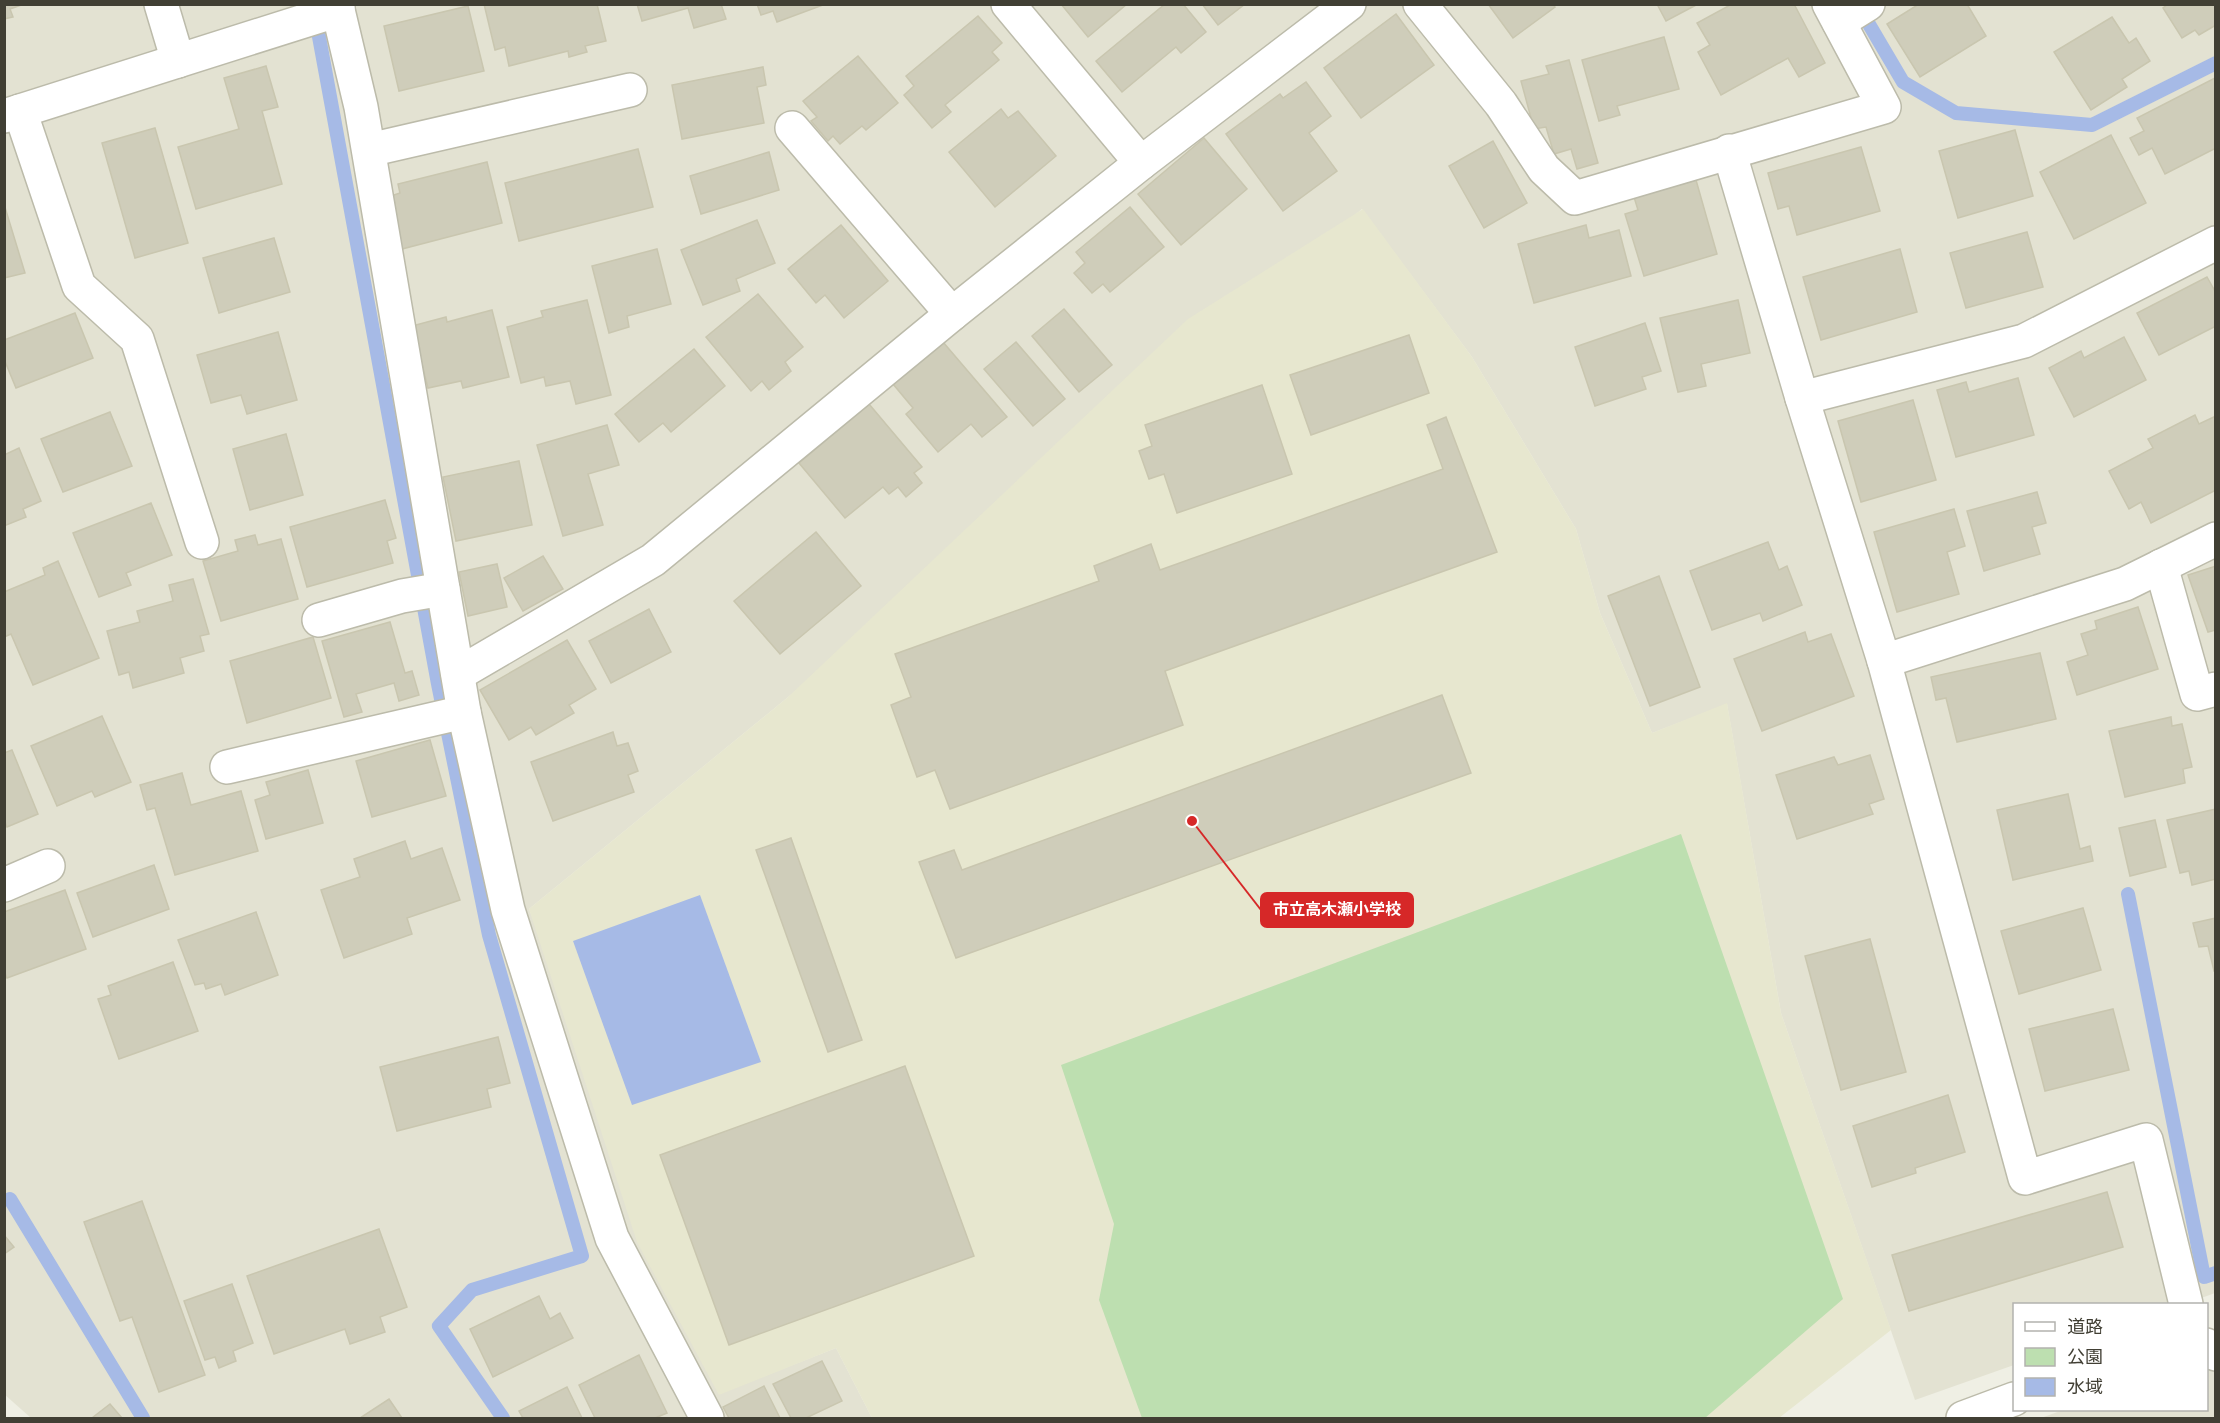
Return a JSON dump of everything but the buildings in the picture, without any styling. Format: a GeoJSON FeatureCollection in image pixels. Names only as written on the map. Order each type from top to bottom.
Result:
{"type":"FeatureCollection","features":[{"type":"Feature","properties":{"kind":"street"},"geometry":{"type":"LineString","coordinates":[[161,4],[178,61]]}},
{"type":"Feature","properties":{"kind":"street"},"geometry":{"type":"LineString","coordinates":[[1008,4],[1141,163]]}},
{"type":"Feature","properties":{"kind":"street"},"geometry":{"type":"LineString","coordinates":[[458,674],[653,560],[952,314],[1141,163],[1348,4]]}},
{"type":"Feature","properties":{"kind":"street"},"geometry":{"type":"LineString","coordinates":[[1420,4],[1502,104],[1544,169],[1575,198],[1884,107],[1846,12]]}},
{"type":"Feature","properties":{"kind":"street"},"geometry":{"type":"LineString","coordinates":[[202,542],[137,339],[79,286],[12,113],[326,13],[369,150],[464,712],[508,910],[612,1238],[707,1419]]}},
{"type":"Feature","properties":{"kind":"street"},"geometry":{"type":"LineString","coordinates":[[369,150],[630,90]]}},
{"type":"Feature","properties":{"kind":"street"},"geometry":{"type":"LineString","coordinates":[[792,128],[952,314]]}},
{"type":"Feature","properties":{"kind":"street"},"geometry":{"type":"LineString","coordinates":[[1729,151],[1802,398],[1884,661],[2025,1178],[2146,1140],[2186,1303]]}},
{"type":"Feature","properties":{"kind":"street"},"geometry":{"type":"LineString","coordinates":[[1802,398],[2024,341],[2216,243]]}},
{"type":"Feature","properties":{"kind":"street"},"geometry":{"type":"LineString","coordinates":[[1884,661],[2125,584],[2216,539]]}},
{"type":"Feature","properties":{"kind":"street"},"geometry":{"type":"LineString","coordinates":[[2161,566],[2197,694],[2216,690]]}},
{"type":"Feature","properties":{"kind":"street"},"geometry":{"type":"LineString","coordinates":[[319,620],[402,596],[443,589]]}},
{"type":"Feature","properties":{"kind":"street"},"geometry":{"type":"LineString","coordinates":[[227,767],[464,712]]}},
{"type":"Feature","properties":{"kind":"street"},"geometry":{"type":"LineString","coordinates":[[4,885],[48,866]]}},
{"type":"Feature","properties":{"kind":"street"},"geometry":{"type":"LineString","coordinates":[[1963,1419],[2013,1399]]}},
{"type":"Feature","properties":{"kind":"shaded area"},"geometry":{"type":"Polygon","coordinates":[[[4,5],[2215,5],[2215,1293],[2188,1303],[2013,1303],[2013,1365],[1915,1400],[1781,1013],[1727,704],[1652,733],[1600,613],[1576,529],[1472,357],[1362,209],[787,698],[529,909],[719,1394],[836,1348],[872,1418],[31,1418],[4,1394],[4,5]]]}},
{"type":"Feature","properties":{"kind":"shaded area"},"geometry":{"type":"Polygon","coordinates":[[[1363,209],[1472,357],[1576,529],[1600,613],[1652,733],[1727,703],[1781,1013],[1891,1330],[1779,1418],[872,1418],[836,1348],[719,1395],[637,1242],[529,909],[787,698],[1188,319],[1363,209]]]}},
{"type":"Feature","properties":{"kind":"shaded area"},"geometry":{"type":"Polygon","coordinates":[[[2215,1347],[2215,1418],[2041,1418],[2060,1411],[2208,1411],[2208,1350],[2215,1347]]]}},
{"type":"Feature","properties":{"kind":"green space"},"geometry":{"type":"Polygon","coordinates":[[[1681,834],[1843,1299],[1705,1418],[1142,1418],[1099,1300],[1114,1224],[1061,1065],[1681,834]]]}},
{"type":"Feature","properties":{"kind":"water"},"geometry":{"type":"Polygon","coordinates":[[[700,895],[761,1062],[632,1105],[573,941],[700,895]]]}},
{"type":"Feature","properties":{"kind":"waterway"},"geometry":{"type":"LineString","coordinates":[[1860,9],[1903,82],[1956,113],[2092,125],[2216,63]]}},
{"type":"Feature","properties":{"kind":"waterway"},"geometry":{"type":"LineString","coordinates":[[315,15],[438,684],[489,935],[582,1256],[472,1290],[439,1326],[503,1418]]}},
{"type":"Feature","properties":{"kind":"waterway"},"geometry":{"type":"LineString","coordinates":[[2128,894],[2204,1277],[2216,1273]]}},
{"type":"Feature","properties":{"kind":"waterway"},"geometry":{"type":"LineString","coordinates":[[10,1199],[143,1418]]}},
{"type":"Feature","properties":{"kind":"place","name":"市立高木瀬小学校"},"geometry":{"type":"Point","coordinates":[1192,821]}}]}
